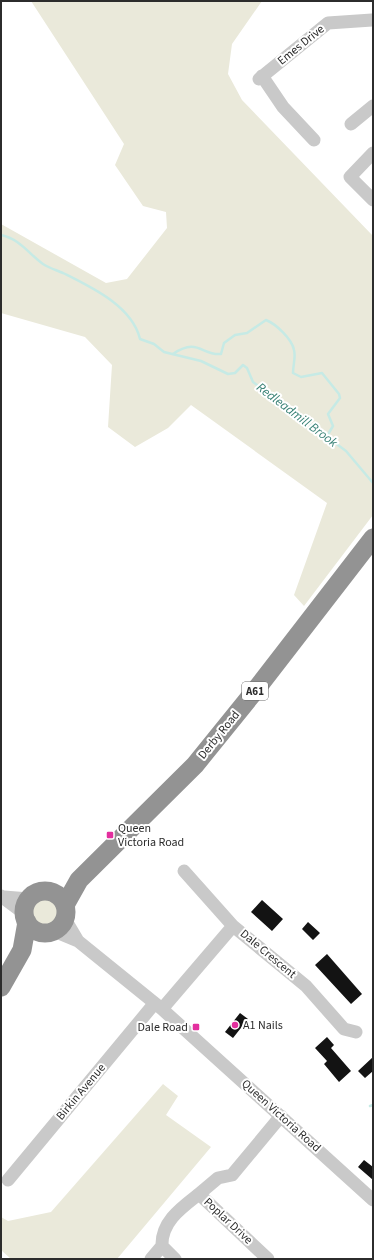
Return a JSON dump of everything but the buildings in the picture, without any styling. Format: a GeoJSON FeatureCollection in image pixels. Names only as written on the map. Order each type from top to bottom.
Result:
{"type":"FeatureCollection","features":[{"type":"Feature","properties":{"kind":"highway","name":"Derby Road"},"geometry":{"type":"LineString","coordinates":[[57,922],[79,880],[195,765],[258,687],[373,538]]}},
{"type":"Feature","properties":{"kind":"highway","name":"Derby Road"},"geometry":{"type":"LineString","coordinates":[[51,892],[79,880]]}},
{"type":"Feature","properties":{"kind":"highway"},"geometry":{"type":"LineString","coordinates":[[43,891],[51,892],[57,895],[57,922],[34,930],[27,912],[35,894],[43,891]]}},
{"type":"Feature","properties":{"kind":"highway","name":"A61"},"geometry":{"type":"LineString","coordinates":[[22,950],[27,912]]}},
{"type":"Feature","properties":{"kind":"highway","name":"A61"},"geometry":{"type":"LineString","coordinates":[[1,987],[22,950],[57,922]]}},
{"type":"Feature","properties":{"kind":"street","name":"Emes Drive"},"geometry":{"type":"LineString","coordinates":[[314,140],[283,107],[260,78],[328,23],[373,21]]}},
{"type":"Feature","properties":{"kind":"street"},"geometry":{"type":"LineString","coordinates":[[351,124],[373,106]]}},
{"type":"Feature","properties":{"kind":"street"},"geometry":{"type":"LineString","coordinates":[[373,153],[350,177],[373,200]]}},
{"type":"Feature","properties":{"kind":"street","name":"Dale Crescent"},"geometry":{"type":"LineString","coordinates":[[184,871],[233,926],[306,986],[344,1029],[356,1032]]}},
{"type":"Feature","properties":{"kind":"street"},"geometry":{"type":"LineString","coordinates":[[3,896],[27,912]]}},
{"type":"Feature","properties":{"kind":"street","name":"Queen Victoria Road"},"geometry":{"type":"LineString","coordinates":[[57,922],[158,1006],[373,1200]]}},
{"type":"Feature","properties":{"kind":"street"},"geometry":{"type":"LineString","coordinates":[[158,1006],[233,926]]}},
{"type":"Feature","properties":{"kind":"street","name":"Birkin Avenue"},"geometry":{"type":"LineString","coordinates":[[8,1180],[158,1006]]}},
{"type":"Feature","properties":{"kind":"street","name":"Poplar Drive"},"geometry":{"type":"LineString","coordinates":[[268,1259],[199,1194],[218,1178],[232,1175],[281,1116]]}},
{"type":"Feature","properties":{"kind":"street"},"geometry":{"type":"LineString","coordinates":[[151,1259],[162,1246],[162,1236],[167,1223],[181,1208],[199,1194]]}},
{"type":"Feature","properties":{"kind":"street"},"geometry":{"type":"LineString","coordinates":[[162,1246],[175,1259]]}},
{"type":"Feature","properties":{"kind":"shaded area"},"geometry":{"type":"Polygon","coordinates":[[[31,1],[262,1],[232,44],[228,74],[242,100],[373,236],[373,515],[304,606],[294,595],[327,503],[191,405],[168,428],[135,447],[108,427],[112,365],[85,337],[1,313],[1,224],[106,283],[127,279],[167,228],[166,212],[143,206],[115,165],[124,144],[31,1]]]}},
{"type":"Feature","properties":{"kind":"shaded area"},"geometry":{"type":"Polygon","coordinates":[[[46,897],[57,901],[61,912],[57,923],[46,927],[35,923],[31,912],[35,901],[46,897]]]}},
{"type":"Feature","properties":{"kind":"shaded area"},"geometry":{"type":"Polygon","coordinates":[[[163,1084],[178,1096],[166,1115],[211,1147],[117,1259],[11,1259],[1,1250],[1,1217],[8,1221],[51,1212],[163,1084]]]}},
{"type":"Feature","properties":{"kind":"waterway","name":"Redleadmill Brook"},"geometry":{"type":"LineString","coordinates":[[1,235],[19,243],[38,260],[50,268],[98,291],[120,307],[129,317],[136,327],[140,339],[154,344],[164,352],[201,361],[228,374],[235,373],[243,365],[247,368],[253,382],[346,451],[373,483]]}},
{"type":"Feature","properties":{"kind":"waterway"},"geometry":{"type":"LineString","coordinates":[[173,354],[188,347],[199,348],[215,354],[221,354],[224,343],[235,335],[247,333],[266,320],[270,322],[283,332],[293,346],[295,355],[293,373],[301,377],[322,373],[339,394],[340,398],[328,414],[333,426],[327,436]]}},
{"type":"Feature","properties":{"kind":"place","name":"Queen Victoria Road"},"geometry":{"type":"Point","coordinates":[110,835]}},
{"type":"Feature","properties":{"kind":"place","name":"A1 Nails"},"geometry":{"type":"Point","coordinates":[235,1025]}},
{"type":"Feature","properties":{"kind":"place","name":"Dale Road"},"geometry":{"type":"Point","coordinates":[196,1027]}}]}
